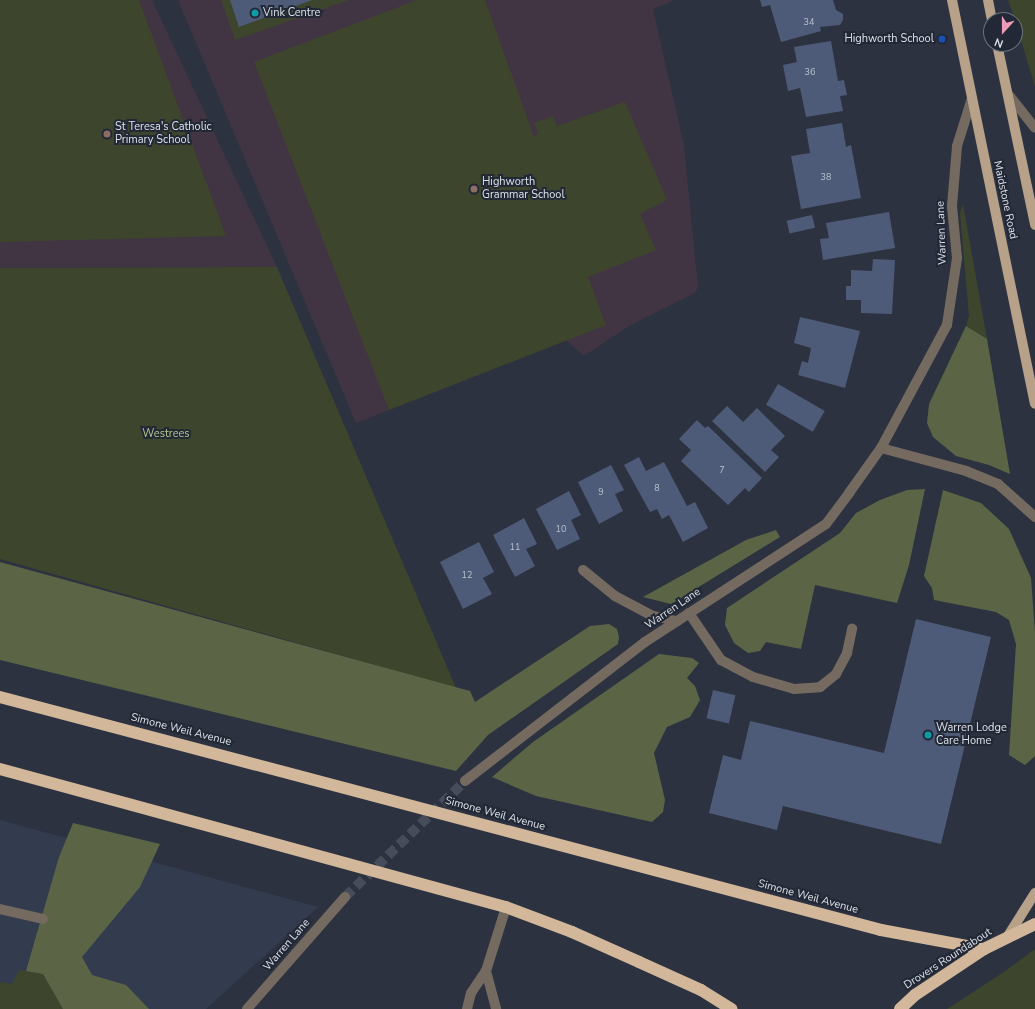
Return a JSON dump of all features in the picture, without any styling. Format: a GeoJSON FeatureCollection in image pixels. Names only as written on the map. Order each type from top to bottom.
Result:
{"type":"FeatureCollection","features":[{"type":"Feature","properties":{"kind":"highway","name":"Simone Weil Avenue"},"geometry":{"type":"LineString","coordinates":[[0,697],[881,930],[984,949]]}},
{"type":"Feature","properties":{"kind":"highway"},"geometry":{"type":"LineString","coordinates":[[0,770],[506,907],[572,932],[701,990],[731,1009]]}},
{"type":"Feature","properties":{"kind":"highway","name":"Drovers Roundabout"},"geometry":{"type":"LineString","coordinates":[[900,1009],[915,995],[984,949],[1035,924]]}},
{"type":"Feature","properties":{"kind":"main road","name":"Maidstone Road"},"geometry":{"type":"LineString","coordinates":[[952,0],[1035,404]]}},
{"type":"Feature","properties":{"kind":"main road"},"geometry":{"type":"LineString","coordinates":[[988,0],[990,12]]}},
{"type":"Feature","properties":{"kind":"main road"},"geometry":{"type":"LineString","coordinates":[[999,52],[1035,225]]}},
{"type":"Feature","properties":{"kind":"main road"},"geometry":{"type":"LineString","coordinates":[[1008,936],[1035,893]]}},
{"type":"Feature","properties":{"kind":"street"},"geometry":{"type":"LineString","coordinates":[[1008,94],[1035,128]]}},
{"type":"Feature","properties":{"kind":"street","name":"Warren Lane"},"geometry":{"type":"LineString","coordinates":[[465,780],[677,621],[826,524],[881,448],[947,325],[957,258],[952,206],[957,146],[972,98]]}},
{"type":"Feature","properties":{"kind":"street"},"geometry":{"type":"LineString","coordinates":[[881,448],[966,471],[998,484],[1035,517]]}},
{"type":"Feature","properties":{"kind":"street"},"geometry":{"type":"LineString","coordinates":[[583,570],[615,596],[650,615],[677,621]]}},
{"type":"Feature","properties":{"kind":"street"},"geometry":{"type":"LineString","coordinates":[[689,613],[721,660],[754,677],[794,689],[820,687],[836,674],[847,653],[852,629]]}},
{"type":"Feature","properties":{"kind":"street","name":"Warren Lane"},"geometry":{"type":"LineString","coordinates":[[247,1009],[345,897]]}},
{"type":"Feature","properties":{"kind":"street"},"geometry":{"type":"LineString","coordinates":[[467,1009],[471,993],[486,971],[506,907]]}},
{"type":"Feature","properties":{"kind":"street"},"geometry":{"type":"LineString","coordinates":[[0,910],[43,919]]}},
{"type":"Feature","properties":{"kind":"street"},"geometry":{"type":"LineString","coordinates":[[486,971],[496,1009]]}},
{"type":"Feature","properties":{"kind":"shaded area","name":"St Teresa's Catholic Primary School"},"geometry":{"type":"Polygon","coordinates":[[[0,0],[152,0],[277,267],[0,268],[0,0]]]}},
{"type":"Feature","properties":{"kind":"shaded area","name":"Highworth Grammar School"},"geometry":{"type":"Polygon","coordinates":[[[178,0],[675,0],[653,9],[684,146],[698,287],[695,293],[629,326],[584,356],[566,340],[356,423],[178,0]]]}},
{"type":"Feature","properties":{"kind":"shaded area"},"geometry":{"type":"Polygon","coordinates":[[[0,820],[318,907],[206,1009],[0,1009],[0,820]]]}},
{"type":"Feature","properties":{"kind":"green space","name":"St Teresa's Catholic Primary School"},"geometry":{"type":"Polygon","coordinates":[[[0,0],[139,0],[226,236],[0,242],[0,0]]]}},
{"type":"Feature","properties":{"kind":"green space"},"geometry":{"type":"Polygon","coordinates":[[[221,0],[349,0],[235,40],[221,0]]]}},
{"type":"Feature","properties":{"kind":"green space","name":"Highworth Grammar School"},"geometry":{"type":"Polygon","coordinates":[[[417,0],[485,0],[534,137],[538,134],[534,123],[553,116],[557,126],[625,102],[667,200],[640,214],[656,250],[588,277],[606,325],[389,410],[254,62],[417,0]]]}},
{"type":"Feature","properties":{"kind":"green space"},"geometry":{"type":"Polygon","coordinates":[[[1008,0],[1035,0],[1035,87],[1023,47],[1023,12],[1012,12],[1008,0]]]}},
{"type":"Feature","properties":{"kind":"green space"},"geometry":{"type":"Polygon","coordinates":[[[963,204],[987,339],[966,326],[969,316],[960,213],[963,204]]]}},
{"type":"Feature","properties":{"kind":"green space","name":"Westrees"},"geometry":{"type":"Polygon","coordinates":[[[277,267],[456,688],[0,559],[0,268],[277,267]]]}},
{"type":"Feature","properties":{"kind":"green space"},"geometry":{"type":"Polygon","coordinates":[[[966,326],[987,339],[1010,474],[989,465],[956,456],[933,437],[927,423],[929,404],[966,326]]]}},
{"type":"Feature","properties":{"kind":"green space"},"geometry":{"type":"Polygon","coordinates":[[[925,489],[909,565],[897,603],[815,585],[801,649],[766,642],[760,651],[748,653],[734,643],[725,625],[727,608],[840,533],[856,513],[880,500],[907,490],[925,489]]]}},
{"type":"Feature","properties":{"kind":"green space"},"geometry":{"type":"Polygon","coordinates":[[[943,490],[981,503],[1009,529],[1031,578],[1035,632],[1035,756],[1025,765],[1009,755],[1016,644],[1009,620],[996,612],[934,600],[932,588],[924,576],[943,490]]]}},
{"type":"Feature","properties":{"kind":"green space"},"geometry":{"type":"Polygon","coordinates":[[[776,530],[780,537],[671,604],[643,597],[746,540],[776,530]]]}},
{"type":"Feature","properties":{"kind":"green space"},"geometry":{"type":"Polygon","coordinates":[[[0,562],[470,691],[475,702],[590,626],[609,624],[617,629],[619,637],[618,644],[488,735],[456,771],[0,660],[0,562]]]}},
{"type":"Feature","properties":{"kind":"green space"},"geometry":{"type":"Polygon","coordinates":[[[659,654],[692,658],[699,663],[687,678],[695,686],[700,700],[690,717],[667,727],[654,753],[665,800],[663,812],[652,822],[536,796],[492,777],[533,742],[659,654]]]}},
{"type":"Feature","properties":{"kind":"green space"},"geometry":{"type":"Polygon","coordinates":[[[73,823],[160,844],[140,887],[82,957],[92,975],[126,985],[149,1009],[63,1009],[43,974],[26,971],[59,857],[73,823]]]}},
{"type":"Feature","properties":{"kind":"green space"},"geometry":{"type":"Polygon","coordinates":[[[1035,949],[1035,1009],[947,1009],[1004,972],[1035,949]]]}},
{"type":"Feature","properties":{"kind":"green space"},"geometry":{"type":"Polygon","coordinates":[[[19,970],[43,974],[63,1009],[0,1009],[0,982],[12,984],[19,970]]]}},
{"type":"Feature","properties":{"kind":"building","name":"Vink Centre"},"geometry":{"type":"Polygon","coordinates":[[[230,0],[312,0],[239,27],[230,0]]]}},
{"type":"Feature","properties":{"kind":"building"},"geometry":{"type":"Polygon","coordinates":[[[760,0],[833,0],[836,10],[843,14],[843,20],[840,25],[820,27],[821,31],[781,42],[770,5],[762,7],[760,0]]]}},
{"type":"Feature","properties":{"kind":"building"},"geometry":{"type":"Polygon","coordinates":[[[831,41],[838,81],[844,80],[847,95],[840,96],[843,111],[806,117],[800,88],[788,91],[783,65],[797,62],[794,47],[831,41]]]}},
{"type":"Feature","properties":{"kind":"building"},"geometry":{"type":"Polygon","coordinates":[[[842,123],[846,147],[851,145],[861,198],[801,209],[791,156],[810,153],[806,129],[842,123]]]}},
{"type":"Feature","properties":{"kind":"building"},"geometry":{"type":"Polygon","coordinates":[[[889,212],[895,248],[823,260],[820,239],[829,238],[826,223],[889,212]]]}},
{"type":"Feature","properties":{"kind":"building"},"geometry":{"type":"Polygon","coordinates":[[[812,215],[815,228],[790,234],[787,221],[812,215]]]}},
{"type":"Feature","properties":{"kind":"building"},"geometry":{"type":"Polygon","coordinates":[[[873,259],[895,260],[892,314],[861,313],[861,300],[846,300],[846,286],[851,286],[851,270],[872,271],[873,259]]]}},
{"type":"Feature","properties":{"kind":"building"},"geometry":{"type":"Polygon","coordinates":[[[800,317],[860,331],[845,388],[798,375],[802,361],[808,363],[811,348],[794,343],[800,317]]]}},
{"type":"Feature","properties":{"kind":"building"},"geometry":{"type":"Polygon","coordinates":[[[778,384],[825,411],[813,432],[766,405],[778,384]]]}},
{"type":"Feature","properties":{"kind":"building"},"geometry":{"type":"Polygon","coordinates":[[[727,406],[743,422],[757,408],[785,436],[771,450],[779,457],[765,472],[712,421],[727,406]]]}},
{"type":"Feature","properties":{"kind":"building"},"geometry":{"type":"Polygon","coordinates":[[[697,420],[705,428],[708,426],[762,478],[749,492],[745,488],[728,505],[681,461],[691,450],[679,439],[697,420]]]}},
{"type":"Feature","properties":{"kind":"building"},"geometry":{"type":"Polygon","coordinates":[[[639,457],[646,471],[664,462],[687,506],[695,502],[708,528],[683,542],[669,515],[662,519],[657,509],[650,512],[624,465],[639,457]]]}},
{"type":"Feature","properties":{"kind":"building"},"geometry":{"type":"Polygon","coordinates":[[[611,465],[624,490],[615,494],[623,511],[599,524],[578,482],[611,465]]]}},
{"type":"Feature","properties":{"kind":"building"},"geometry":{"type":"Polygon","coordinates":[[[569,491],[581,515],[571,520],[580,539],[557,550],[536,509],[569,491]]]}},
{"type":"Feature","properties":{"kind":"building"},"geometry":{"type":"Polygon","coordinates":[[[524,518],[537,544],[526,549],[535,566],[515,577],[493,535],[524,518]]]}},
{"type":"Feature","properties":{"kind":"building"},"geometry":{"type":"Polygon","coordinates":[[[479,542],[494,572],[483,578],[492,594],[463,609],[440,562],[479,542]]]}},
{"type":"Feature","properties":{"kind":"building","name":"Warren Lodge Care Home"},"geometry":{"type":"Polygon","coordinates":[[[916,619],[991,637],[941,844],[783,806],[777,830],[709,813],[723,755],[741,760],[750,721],[884,753],[916,619]]]}},
{"type":"Feature","properties":{"kind":"building"},"geometry":{"type":"Polygon","coordinates":[[[713,690],[735,695],[729,723],[706,718],[713,690]]]}},
{"type":"Feature","properties":{"kind":"tunnel"},"geometry":{"type":"LineString","coordinates":[[345,897],[465,781]]}},
{"type":"Feature","properties":{"kind":"place","name":"Vink Centre"},"geometry":{"type":"Point","coordinates":[255,13]}},
{"type":"Feature","properties":{"kind":"place","name":"Highworth School"},"geometry":{"type":"Point","coordinates":[942,39]}},
{"type":"Feature","properties":{"kind":"place","name":"St Teresa's Catholic Primary School"},"geometry":{"type":"Point","coordinates":[107,134]}},
{"type":"Feature","properties":{"kind":"place","name":"Highworth Grammar School"},"geometry":{"type":"Point","coordinates":[474,189]}},
{"type":"Feature","properties":{"kind":"place","name":"Warren Lodge Care Home"},"geometry":{"type":"Point","coordinates":[928,735]}}]}
